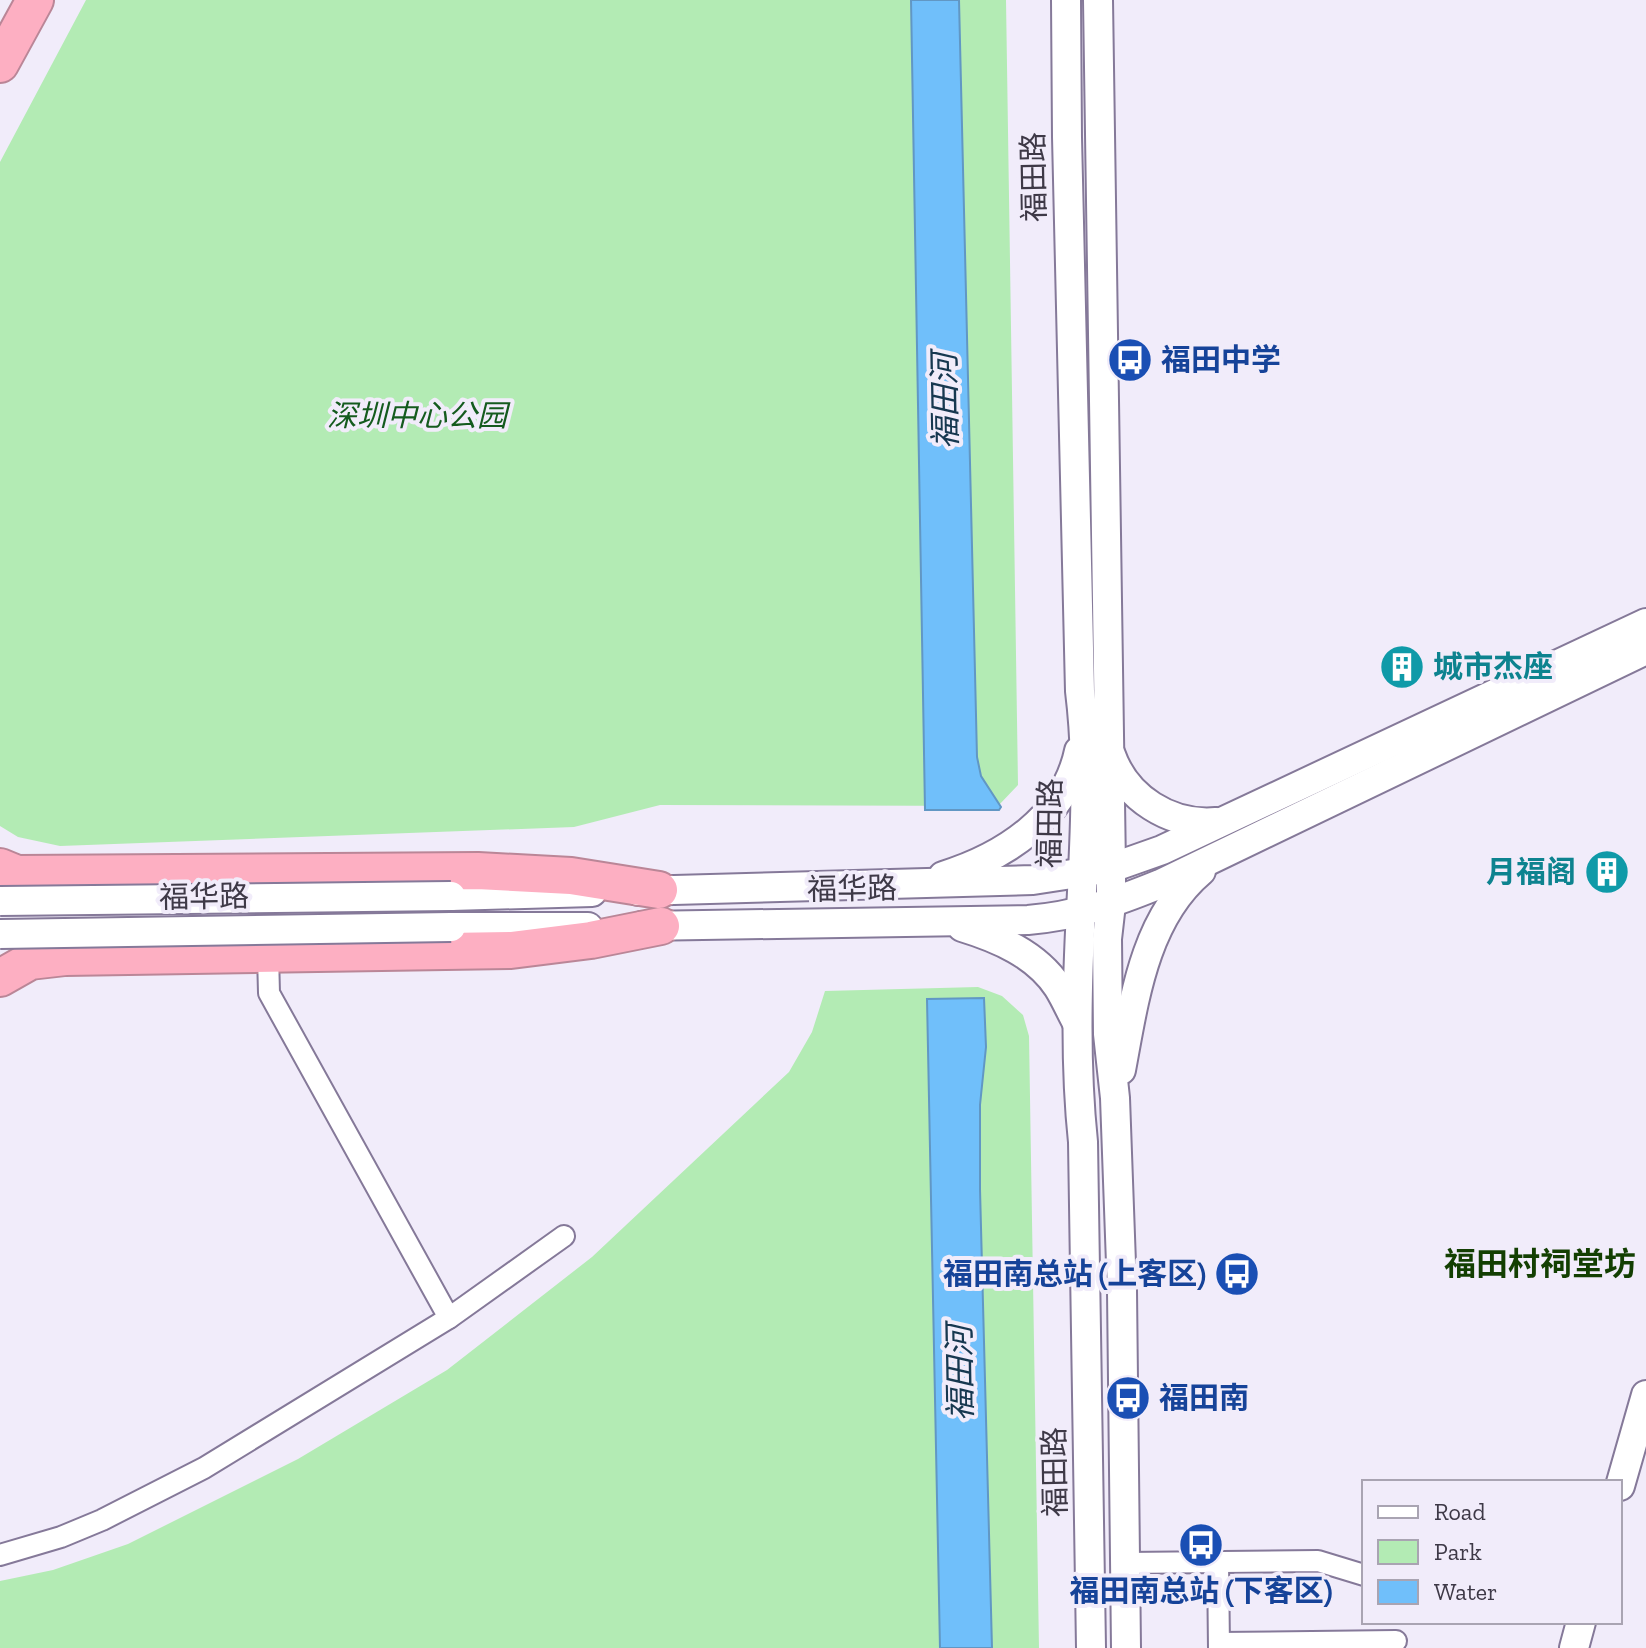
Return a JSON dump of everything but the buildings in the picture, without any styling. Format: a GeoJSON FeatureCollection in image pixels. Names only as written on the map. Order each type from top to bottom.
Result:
{"type":"FeatureCollection","features":[{"type":"Feature","properties":{"kind":"highway"},"geometry":{"type":"LineString","coordinates":[[4,56],[35,0]]}},
{"type":"Feature","properties":{"kind":"highway"},"geometry":{"type":"LineString","coordinates":[[0,867],[17,874],[478,871],[571,876],[659,890]]}},
{"type":"Feature","properties":{"kind":"highway"},"geometry":{"type":"LineString","coordinates":[[65,957],[53,950],[44,939],[38,926],[37,912],[48,886],[71,873]]}},
{"type":"Feature","properties":{"kind":"highway"},"geometry":{"type":"LineString","coordinates":[[0,978],[30,961],[65,957],[511,950],[591,940],[661,926]]}},
{"type":"Feature","properties":{"kind":"main road","name":"福田路"},"geometry":{"type":"LineString","coordinates":[[1066,0],[1079,661],[1086,804],[1078,1093],[1083,1142],[1091,1648]]}},
{"type":"Feature","properties":{"kind":"main road","name":"福田路"},"geometry":{"type":"LineString","coordinates":[[1098,0],[1110,750],[1108,1034],[1115,1098],[1122,1291],[1126,1648]]}},
{"type":"Feature","properties":{"kind":"main road","name":"福华路"},"geometry":{"type":"LineString","coordinates":[[0,901],[451,896],[918,884],[1033,880],[1083,873],[1111,868],[1162,850],[1646,623]]}},
{"type":"Feature","properties":{"kind":"main road","name":"福华路"},"geometry":{"type":"LineString","coordinates":[[0,934],[1028,920],[1081,911],[1111,904],[1160,884],[1646,650]]}},
{"type":"Feature","properties":{"kind":"main road"},"geometry":{"type":"LineString","coordinates":[[918,884],[996,855],[1023,837],[1049,813],[1076,766],[1084,727]]}},
{"type":"Feature","properties":{"kind":"main road"},"geometry":{"type":"LineString","coordinates":[[1110,750],[1124,780],[1153,807],[1192,822],[1224,821]]}},
{"type":"Feature","properties":{"kind":"main road"},"geometry":{"type":"LineString","coordinates":[[1115,1098],[1136,990],[1152,943],[1172,904],[1189,881],[1219,855]]}},
{"type":"Feature","properties":{"kind":"main road"},"geometry":{"type":"LineString","coordinates":[[943,921],[1013,946],[1037,964],[1057,985],[1078,1026]]}},
{"type":"Feature","properties":{"kind":"main road"},"geometry":{"type":"LineString","coordinates":[[1622,1480],[1646,1395]]}},
{"type":"Feature","properties":{"kind":"main road"},"geometry":{"type":"LineString","coordinates":[[1574,1648],[1580,1624]]}},
{"type":"Feature","properties":{"kind":"street"},"geometry":{"type":"LineString","coordinates":[[268,955],[269,993],[449,1318]]}},
{"type":"Feature","properties":{"kind":"street"},"geometry":{"type":"LineString","coordinates":[[0,1555],[61,1537],[102,1520],[204,1468],[449,1318],[564,1236]]}},
{"type":"Feature","properties":{"kind":"street"},"geometry":{"type":"LineString","coordinates":[[1218,1561],[1219,1645],[1396,1637]]}},
{"type":"Feature","properties":{"kind":"street"},"geometry":{"type":"LineString","coordinates":[[1126,1563],[1318,1561],[1362,1574]]}},
{"type":"Feature","properties":{"kind":"green space","name":"深圳中心公园"},"geometry":{"type":"Polygon","coordinates":[[[86,0],[1006,0],[1018,785],[998,806],[660,805],[574,827],[60,846],[18,837],[0,826],[0,162],[86,0]]]}},
{"type":"Feature","properties":{"kind":"green space"},"geometry":{"type":"Polygon","coordinates":[[[978,987],[1002,996],[1023,1015],[1029,1036],[1039,1648],[0,1648],[0,1581],[53,1570],[128,1544],[298,1459],[447,1370],[592,1257],[789,1072],[812,1032],[825,991],[978,987]]]}},
{"type":"Feature","properties":{"kind":"water","name":"福田河"},"geometry":{"type":"Polygon","coordinates":[[[911,0],[959,0],[977,757],[981,776],[1001,807],[999,810],[925,810],[911,0]]]}},
{"type":"Feature","properties":{"kind":"water","name":"福田河"},"geometry":{"type":"Polygon","coordinates":[[[984,998],[986,1047],[980,1105],[980,1189],[992,1648],[940,1648],[927,999],[984,998]]]}},
{"type":"Feature","properties":{"kind":"place","name":"福田中学"},"geometry":{"type":"Point","coordinates":[1130,360]}},
{"type":"Feature","properties":{"kind":"place","name":"城市杰座"},"geometry":{"type":"Point","coordinates":[1402,667]}},
{"type":"Feature","properties":{"kind":"place","name":"月福阁"},"geometry":{"type":"Point","coordinates":[1607,872]}},
{"type":"Feature","properties":{"kind":"place","name":"福田南总站 (上客区)"},"geometry":{"type":"Point","coordinates":[1237,1274]}},
{"type":"Feature","properties":{"kind":"place","name":"福田南"},"geometry":{"type":"Point","coordinates":[1128,1398]}},
{"type":"Feature","properties":{"kind":"place","name":"福田南总站 (下客区)"},"geometry":{"type":"Point","coordinates":[1201,1545]}},
{"type":"Feature","properties":{"kind":"district","name":"福田村祠堂坊"},"geometry":{"type":"Point","coordinates":[1540,1264]}}]}
